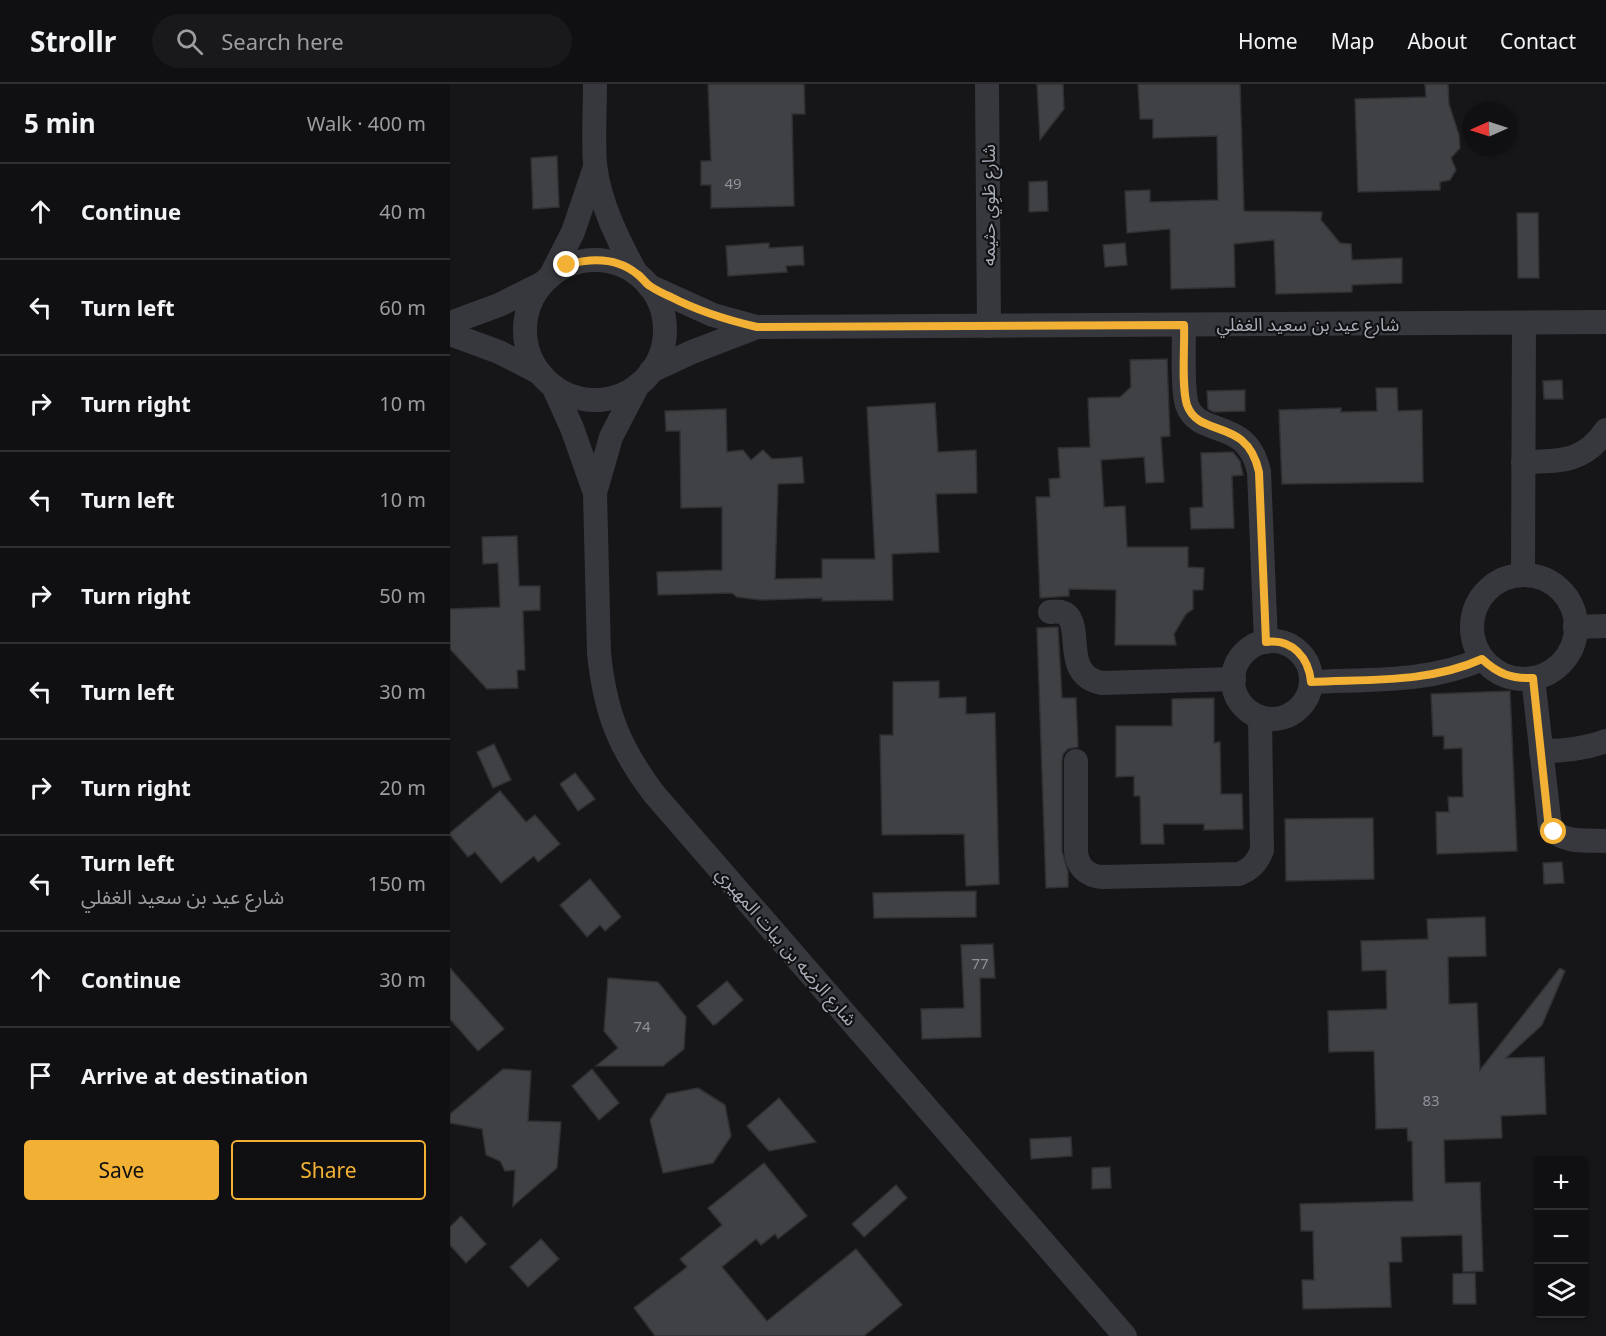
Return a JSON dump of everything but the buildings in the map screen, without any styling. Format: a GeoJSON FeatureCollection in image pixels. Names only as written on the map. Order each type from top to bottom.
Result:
{"type":"FeatureCollection","features":[{"type":"Feature","properties":{"kind":"street"},"geometry":{"type":"LineString","coordinates":[[450,334],[499,352],[569,395],[587,400],[605,399],[622,394],[645,378],[660,355],[664,338],[664,319],[659,302],[643,279],[611,220],[595,164],[595,84]]}},
{"type":"Feature","properties":{"kind":"street","name":"شارع طَوِي حثيمه"},"geometry":{"type":"LineString","coordinates":[[987,84],[989,326]]}},
{"type":"Feature","properties":{"kind":"street"},"geometry":{"type":"LineString","coordinates":[[546,380],[531,360],[526,345],[527,313],[532,298],[546,279],[573,232],[595,164]]}},
{"type":"Feature","properties":{"kind":"street"},"geometry":{"type":"LineString","coordinates":[[450,323],[500,305],[567,265],[584,260],[602,260],[620,264],[643,279]]}},
{"type":"Feature","properties":{"kind":"street","name":"شارع عيد بن سعيد الغفلي"},"geometry":{"type":"LineString","coordinates":[[643,279],[713,315],[757,327],[1606,322]]}},
{"type":"Feature","properties":{"kind":"street"},"geometry":{"type":"LineString","coordinates":[[1523,575],[1524,323]]}},
{"type":"Feature","properties":{"kind":"street"},"geometry":{"type":"LineString","coordinates":[[1184,325],[1188,406],[1198,420],[1242,439],[1251,449],[1256,460],[1259,472],[1266,642]]}},
{"type":"Feature","properties":{"kind":"street","name":"شارع عيد بن سعيد الغفلي"},"geometry":{"type":"LineString","coordinates":[[645,378],[692,351],[757,327]]}},
{"type":"Feature","properties":{"kind":"street","name":"شارع الرضه بن بيات المهيري"},"geometry":{"type":"LineString","coordinates":[[645,378],[618,419],[602,464],[596,493],[599,654],[607,705],[626,753],[663,804],[1125,1336]]}},
{"type":"Feature","properties":{"kind":"street","name":"شارع الرضه بن بيات المهيري"},"geometry":{"type":"LineString","coordinates":[[546,380],[572,428],[596,493]]}},
{"type":"Feature","properties":{"kind":"street"},"geometry":{"type":"LineString","coordinates":[[1523,462],[1571,459],[1590,448],[1606,430]]}},
{"type":"Feature","properties":{"kind":"street"},"geometry":{"type":"LineString","coordinates":[[1523,575],[1546,580],[1564,595],[1574,615],[1575,627],[1574,641],[1568,654],[1559,665],[1547,674],[1519,679],[1505,676],[1492,669],[1482,659],[1475,646],[1472,618],[1485,592],[1496,583],[1509,577],[1523,575]]}},
{"type":"Feature","properties":{"kind":"street"},"geometry":{"type":"LineString","coordinates":[[1050,612],[1058,611],[1071,619],[1078,667],[1082,673],[1094,681],[1102,683],[1234,679]]}},
{"type":"Feature","properties":{"kind":"street"},"geometry":{"type":"LineString","coordinates":[[1575,627],[1606,626]]}},
{"type":"Feature","properties":{"kind":"street"},"geometry":{"type":"LineString","coordinates":[[1266,642],[1286,643],[1297,649],[1310,670],[1311,682],[1309,694],[1303,704],[1284,717],[1272,719],[1251,713],[1238,698],[1234,679],[1236,667],[1242,656],[1251,647],[1266,642]]}},
{"type":"Feature","properties":{"kind":"street"},"geometry":{"type":"LineString","coordinates":[[1311,682],[1416,677],[1450,671],[1482,659]]}},
{"type":"Feature","properties":{"kind":"street"},"geometry":{"type":"LineString","coordinates":[[1533,678],[1550,827],[1559,837],[1566,839],[1606,841]]}},
{"type":"Feature","properties":{"kind":"street"},"geometry":{"type":"LineString","coordinates":[[1076,761],[1076,859],[1085,872],[1096,877],[1239,874],[1253,866],[1262,850],[1260,717]]}},
{"type":"Feature","properties":{"kind":"street"},"geometry":{"type":"LineString","coordinates":[[1541,751],[1574,749],[1606,741]]}},
{"type":"Feature","properties":{"kind":"route"},"geometry":{"type":"LineString","coordinates":[[567,265],[584,260],[602,260],[620,264],[636,273],[649,286],[670,297],[713,315],[757,327],[1184,325],[1185,387],[1188,406],[1198,420],[1242,439],[1251,449],[1256,460],[1259,472],[1266,642],[1286,643],[1297,649],[1310,670],[1311,682],[1433,675],[1467,666],[1482,659],[1492,669],[1505,676],[1519,679],[1533,678],[1548,820],[1554,832]]}}]}
